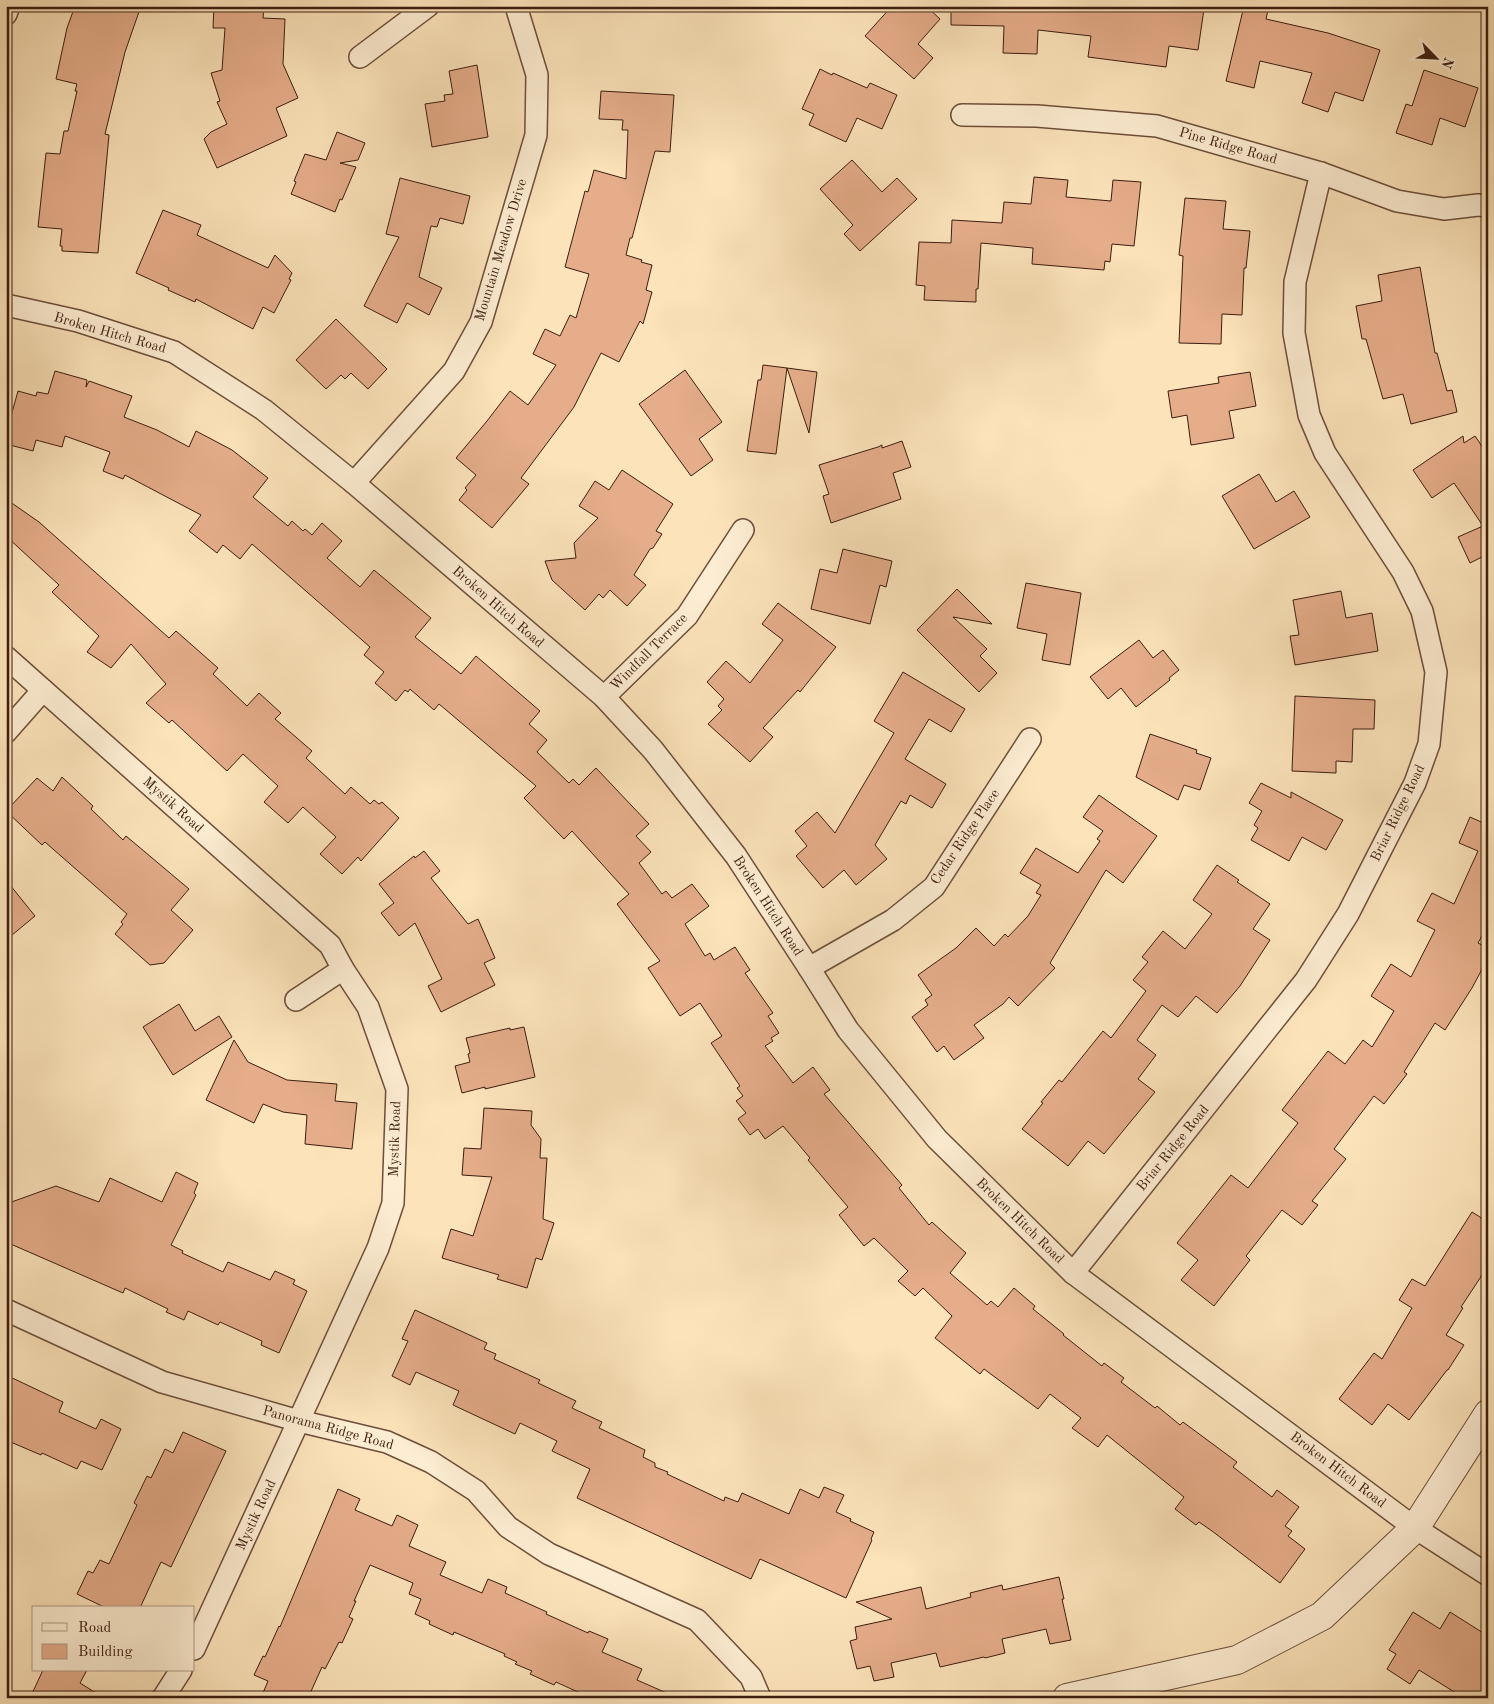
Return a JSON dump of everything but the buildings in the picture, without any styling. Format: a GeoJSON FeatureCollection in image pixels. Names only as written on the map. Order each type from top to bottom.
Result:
{"type":"FeatureCollection","features":[{"type":"Feature","properties":{"kind":"street"},"geometry":{"type":"LineString","coordinates":[[6,14],[9,6]]}},
{"type":"Feature","properties":{"kind":"street"},"geometry":{"type":"LineString","coordinates":[[360,56],[428,6]]}},
{"type":"Feature","properties":{"kind":"street","name":"Mountain Meadow Drive"},"geometry":{"type":"LineString","coordinates":[[354,483],[454,371],[481,322],[536,135],[537,75],[516,6]]}},
{"type":"Feature","properties":{"kind":"street","name":"Pine Ridge Road"},"geometry":{"type":"LineString","coordinates":[[962,116],[1037,116],[1157,126],[1322,173],[1397,201],[1444,209],[1488,206]]}},
{"type":"Feature","properties":{"kind":"street","name":"Briar Ridge Road"},"geometry":{"type":"LineString","coordinates":[[1073,1273],[1306,980],[1348,914],[1415,783],[1429,744],[1436,672],[1422,611],[1403,572],[1325,453],[1309,415],[1294,333],[1295,282],[1322,173]]}},
{"type":"Feature","properties":{"kind":"street","name":"Broken Hitch Road"},"geometry":{"type":"LineString","coordinates":[[6,305],[78,321],[174,352],[264,410],[354,483],[604,697],[653,750],[736,856],[848,1030],[937,1139],[1073,1273],[1415,1528],[1488,1575]]}},
{"type":"Feature","properties":{"kind":"street","name":"Windfall Terrace"},"geometry":{"type":"LineString","coordinates":[[604,697],[686,616],[743,530]]}},
{"type":"Feature","properties":{"kind":"street","name":"Mystik Road"},"geometry":{"type":"LineString","coordinates":[[6,657],[330,945],[368,1008],[397,1089],[393,1203],[378,1248],[195,1647]]}},
{"type":"Feature","properties":{"kind":"street"},"geometry":{"type":"LineString","coordinates":[[6,732],[43,690]]}},
{"type":"Feature","properties":{"kind":"street","name":"Cedar Ridge Place"},"geometry":{"type":"LineString","coordinates":[[809,968],[893,920],[934,887],[1030,739]]}},
{"type":"Feature","properties":{"kind":"street"},"geometry":{"type":"LineString","coordinates":[[296,1000],[343,969]]}},
{"type":"Feature","properties":{"kind":"street","name":"Panorama Ridge Road"},"geometry":{"type":"LineString","coordinates":[[6,1310],[162,1382],[299,1421],[387,1442],[431,1462],[476,1491],[508,1527],[548,1554],[697,1620],[751,1677],[760,1698]]}},
{"type":"Feature","properties":{"kind":"street"},"geometry":{"type":"LineString","coordinates":[[1067,1698],[1237,1660],[1322,1616],[1415,1528],[1488,1414]]}},
{"type":"Feature","properties":{"kind":"street"},"geometry":{"type":"LineString","coordinates":[[163,1698],[180,1672]]}}]}
